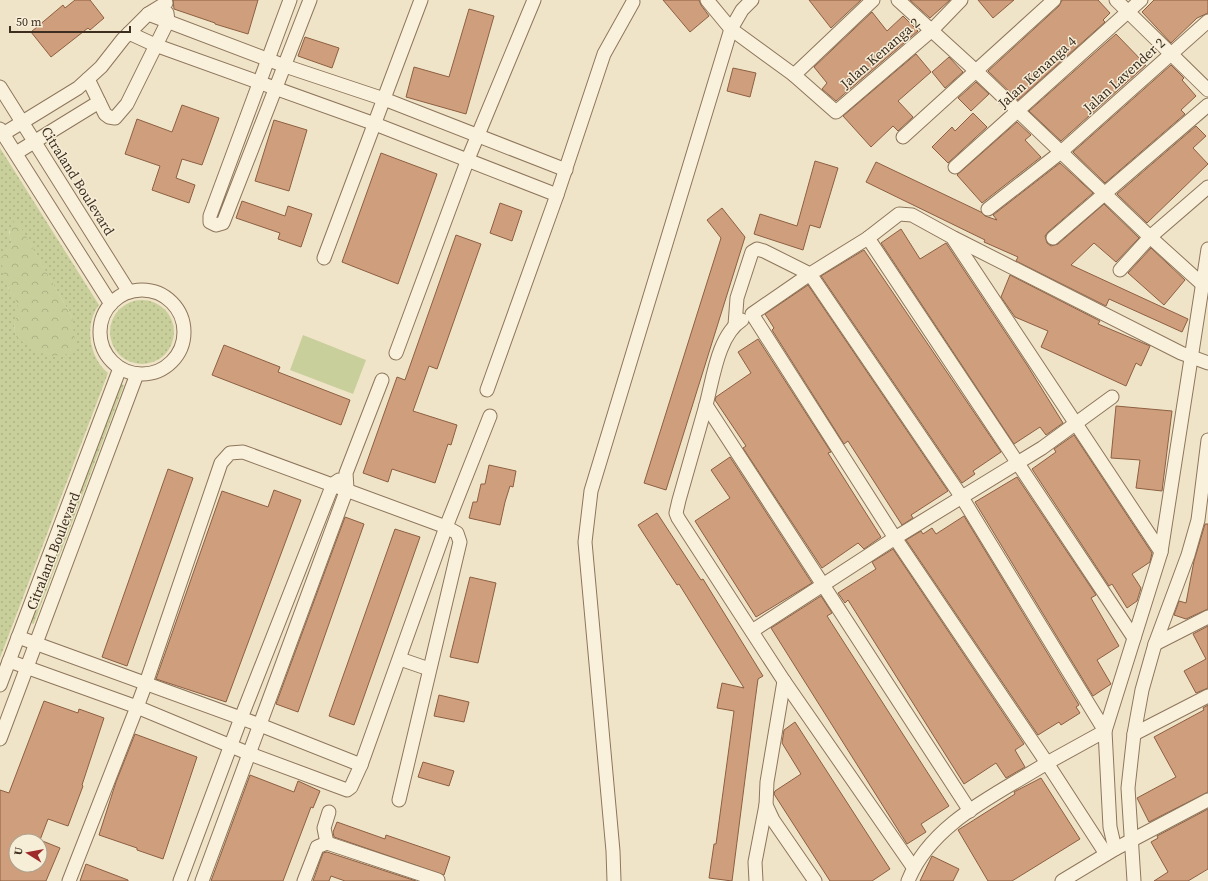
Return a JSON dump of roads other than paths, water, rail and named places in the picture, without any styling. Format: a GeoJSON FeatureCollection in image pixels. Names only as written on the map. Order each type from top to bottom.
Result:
{"type":"FeatureCollection","features":[{"type":"Feature","properties":{"kind":"street"},"geometry":{"type":"LineString","coordinates":[[290,0],[210,216],[210,222],[216,225],[223,223],[286,66],[310,0]]}},
{"type":"Feature","properties":{"kind":"street"},"geometry":{"type":"LineString","coordinates":[[324,258],[421,0]]}},
{"type":"Feature","properties":{"kind":"street"},"geometry":{"type":"LineString","coordinates":[[396,353],[468,159],[534,0]]}},
{"type":"Feature","properties":{"kind":"street"},"geometry":{"type":"LineString","coordinates":[[707,0],[730,29],[794,75],[873,0]]}},
{"type":"Feature","properties":{"kind":"street"},"geometry":{"type":"LineString","coordinates":[[614,881],[613,852],[585,542],[591,491],[730,29],[742,10],[752,0]]}},
{"type":"Feature","properties":{"kind":"street"},"geometry":{"type":"LineString","coordinates":[[898,0],[976,71],[1017,112],[1150,237],[1205,284]]}},
{"type":"Feature","properties":{"kind":"street","name":"Jalan Kenanga 2"},"geometry":{"type":"LineString","coordinates":[[794,75],[836,112],[932,30],[961,0]]}},
{"type":"Feature","properties":{"kind":"street"},"geometry":{"type":"LineString","coordinates":[[903,137],[1054,0]]}},
{"type":"Feature","properties":{"kind":"street"},"geometry":{"type":"LineString","coordinates":[[1116,0],[1208,90]]}},
{"type":"Feature","properties":{"kind":"street","name":"Jalan Kenanga 4"},"geometry":{"type":"LineString","coordinates":[[955,167],[1141,0]]}},
{"type":"Feature","properties":{"kind":"street"},"geometry":{"type":"LineString","coordinates":[[111,304],[2,131],[22,122],[78,88],[101,68],[129,33],[148,14],[167,1]]}},
{"type":"Feature","properties":{"kind":"street"},"geometry":{"type":"LineString","coordinates":[[88,79],[105,114],[109,117],[115,118],[127,104],[168,21],[167,1]]}},
{"type":"Feature","properties":{"kind":"street"},"geometry":{"type":"LineString","coordinates":[[487,390],[566,170],[604,54],[633,2]]}},
{"type":"Feature","properties":{"kind":"street"},"geometry":{"type":"LineString","coordinates":[[148,14],[286,66],[384,99],[566,170]]}},
{"type":"Feature","properties":{"kind":"street","name":"Jalan Lavender 2"},"geometry":{"type":"LineString","coordinates":[[988,209],[1061,152],[1208,21]]}},
{"type":"Feature","properties":{"kind":"street"},"geometry":{"type":"LineString","coordinates":[[129,33],[156,45],[468,159],[557,195]]}},
{"type":"Feature","properties":{"kind":"street","name":"Citraland Boulevard"},"geometry":{"type":"LineString","coordinates":[[0,87],[129,292]]}},
{"type":"Feature","properties":{"kind":"street"},"geometry":{"type":"LineString","coordinates":[[16,154],[99,102]]}},
{"type":"Feature","properties":{"kind":"street"},"geometry":{"type":"LineString","coordinates":[[1053,238],[1208,106]]}},
{"type":"Feature","properties":{"kind":"street"},"geometry":{"type":"LineString","coordinates":[[1120,270],[1150,237],[1208,187]]}},
{"type":"Feature","properties":{"kind":"street"},"geometry":{"type":"LineString","coordinates":[[913,867],[784,681],[680,523],[676,513],[721,351],[727,335],[735,325],[810,274],[868,238],[899,214],[906,213],[1191,358],[1208,363]]}},
{"type":"Feature","properties":{"kind":"street"},"geometry":{"type":"LineString","coordinates":[[952,237],[1077,423],[1161,552]]}},
{"type":"Feature","properties":{"kind":"street"},"geometry":{"type":"LineString","coordinates":[[868,238],[1134,638]]}},
{"type":"Feature","properties":{"kind":"street"},"geometry":{"type":"LineString","coordinates":[[735,325],[738,298],[752,252],[757,249],[764,251],[810,274],[961,496],[1105,730]]}},
{"type":"Feature","properties":{"kind":"street"},"geometry":{"type":"LineString","coordinates":[[1110,852],[1105,730],[1161,552],[1191,358],[1205,284],[1208,249]]}},
{"type":"Feature","properties":{"kind":"street"},"geometry":{"type":"LineString","coordinates":[[142,290],[153,291],[163,295],[178,311],[184,332],[183,343],[172,362],[153,373],[137,374],[120,368],[106,354],[101,343],[101,321],[111,304],[129,292],[142,290]]}},
{"type":"Feature","properties":{"kind":"street"},"geometry":{"type":"LineString","coordinates":[[752,314],[895,538],[1047,763],[1110,852]]}},
{"type":"Feature","properties":{"kind":"street","name":"Citraland Boulevard"},"geometry":{"type":"LineString","coordinates":[[0,685],[120,368]]}},
{"type":"Feature","properties":{"kind":"street","name":"Citraland Boulevard"},"geometry":{"type":"LineString","coordinates":[[0,739],[137,374]]}},
{"type":"Feature","properties":{"kind":"street"},"geometry":{"type":"LineString","coordinates":[[202,881],[347,489],[346,473],[382,380]]}},
{"type":"Feature","properties":{"kind":"street"},"geometry":{"type":"LineString","coordinates":[[752,631],[961,496],[1016,462],[1042,448],[1112,397]]}},
{"type":"Feature","properties":{"kind":"street"},"geometry":{"type":"LineString","coordinates":[[706,405],[970,811]]}},
{"type":"Feature","properties":{"kind":"street"},"geometry":{"type":"LineString","coordinates":[[9,661],[137,707],[250,754],[343,790],[347,790],[351,787],[361,765],[400,659],[446,526],[490,416]]}},
{"type":"Feature","properties":{"kind":"street"},"geometry":{"type":"LineString","coordinates":[[1134,881],[1128,788],[1134,734],[1142,690],[1155,644],[1188,555],[1198,520],[1208,440]]}},
{"type":"Feature","properties":{"kind":"street"},"geometry":{"type":"LineString","coordinates":[[69,881],[146,683],[221,463],[230,454],[243,452],[446,526],[457,532],[460,542],[399,800]]}},
{"type":"Feature","properties":{"kind":"street"},"geometry":{"type":"LineString","coordinates":[[180,881],[241,718],[333,484],[346,473]]}},
{"type":"Feature","properties":{"kind":"street"},"geometry":{"type":"LineString","coordinates":[[1155,644],[1208,616]]}},
{"type":"Feature","properties":{"kind":"street"},"geometry":{"type":"LineString","coordinates":[[18,637],[260,725],[361,765]]}},
{"type":"Feature","properties":{"kind":"street"},"geometry":{"type":"LineString","coordinates":[[400,659],[429,669]]}},
{"type":"Feature","properties":{"kind":"street"},"geometry":{"type":"LineString","coordinates":[[756,881],[755,862],[766,806],[767,782],[784,681]]}},
{"type":"Feature","properties":{"kind":"street"},"geometry":{"type":"LineString","coordinates":[[1134,734],[1208,696]]}},
{"type":"Feature","properties":{"kind":"street"},"geometry":{"type":"LineString","coordinates":[[908,881],[913,867],[920,855],[934,838],[970,811],[1047,763],[1105,730]]}},
{"type":"Feature","properties":{"kind":"street"},"geometry":{"type":"LineString","coordinates":[[1062,881],[1110,852],[1208,800]]}},
{"type":"Feature","properties":{"kind":"street"},"geometry":{"type":"LineString","coordinates":[[766,806],[773,820],[815,881]]}},
{"type":"Feature","properties":{"kind":"street"},"geometry":{"type":"LineString","coordinates":[[328,843],[324,828],[329,812]]}},
{"type":"Feature","properties":{"kind":"street"},"geometry":{"type":"LineString","coordinates":[[304,881],[317,847],[328,843],[438,880]]}}]}
